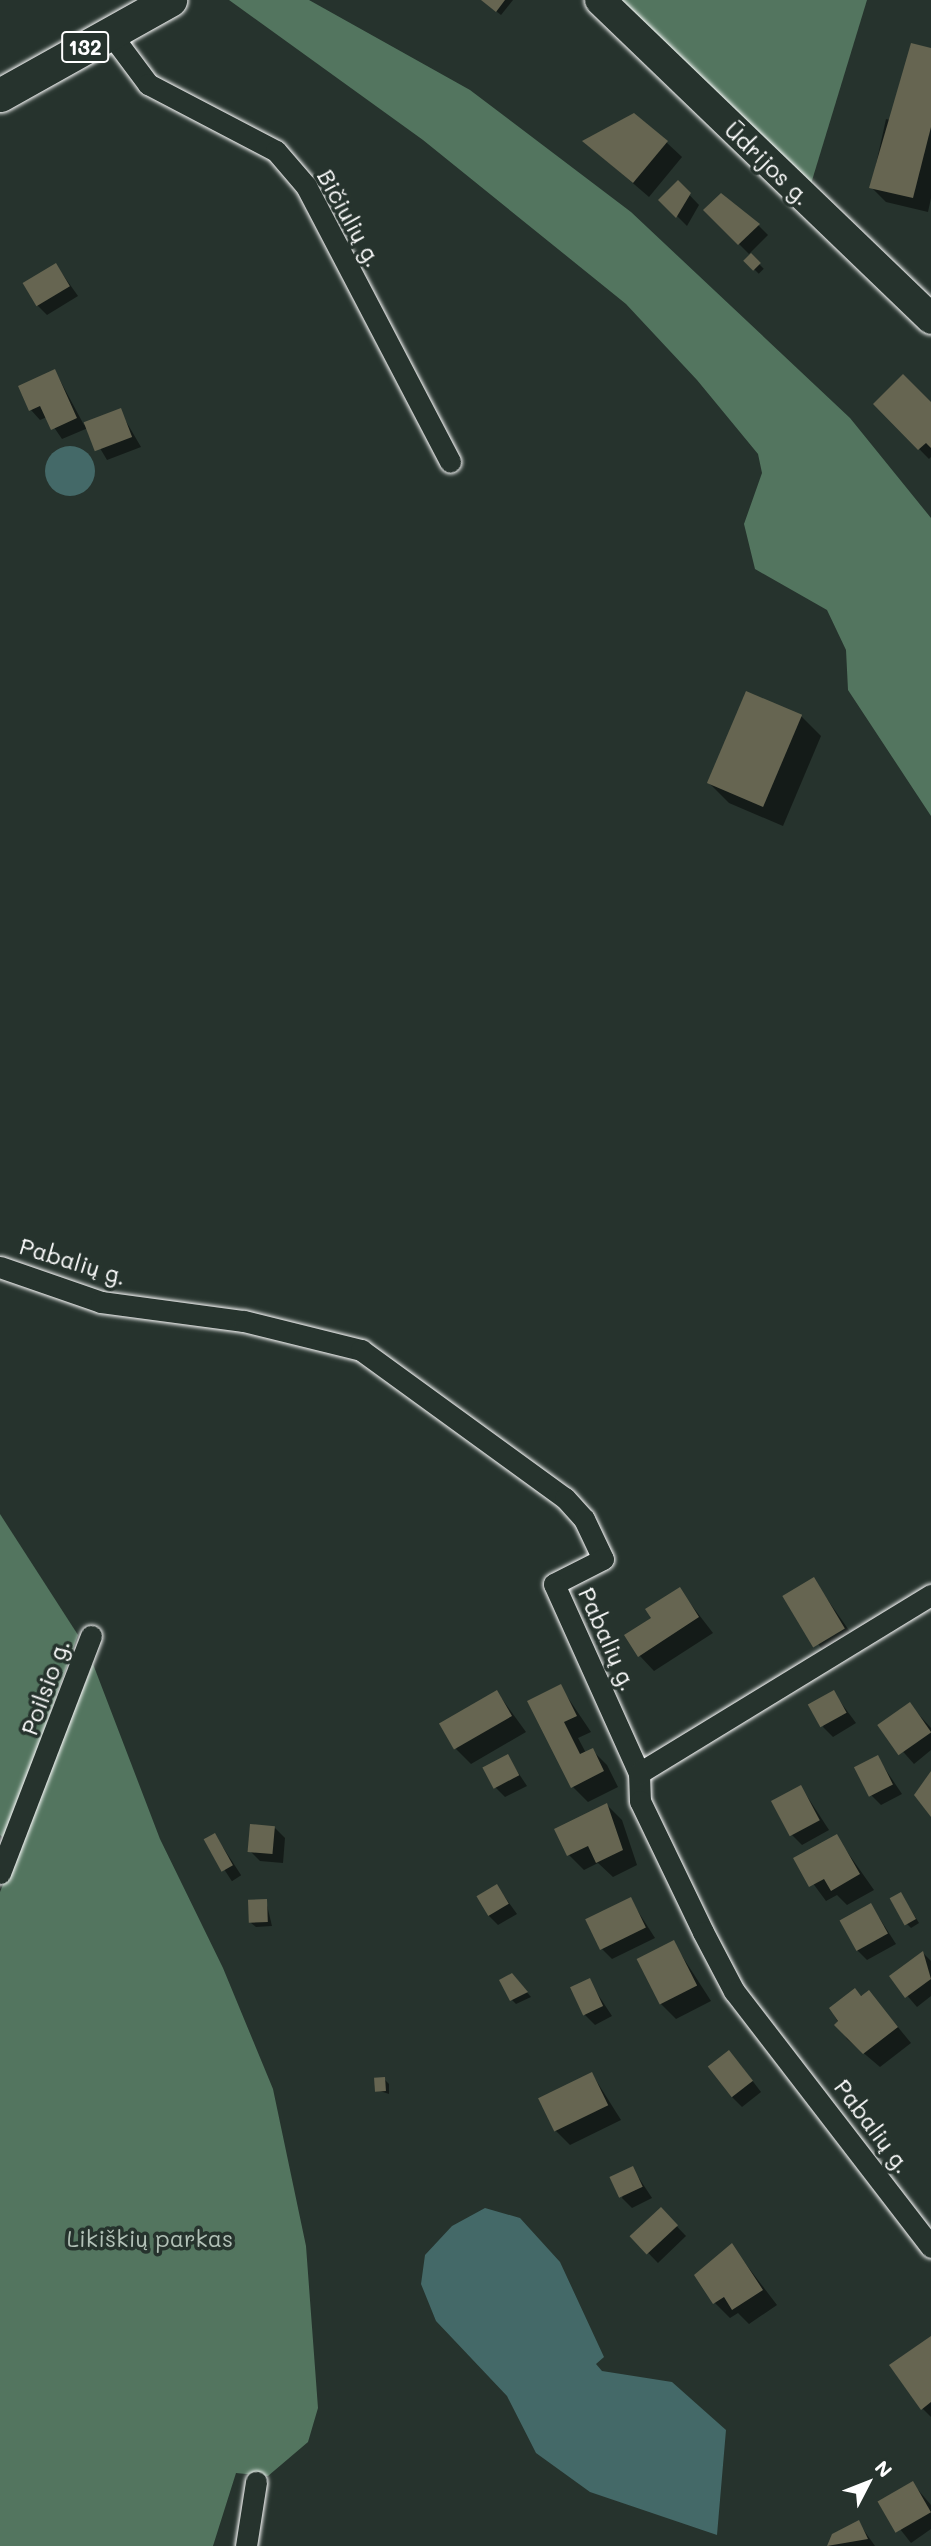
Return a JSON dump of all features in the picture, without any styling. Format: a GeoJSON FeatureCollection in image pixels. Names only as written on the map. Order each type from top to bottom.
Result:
{"type":"FeatureCollection","features":[{"type":"Feature","properties":{"kind":"main road","name":"132"},"geometry":{"type":"LineString","coordinates":[[0,95],[170,0]]}},
{"type":"Feature","properties":{"kind":"main road","name":"Ūdrijos g."},"geometry":{"type":"LineString","coordinates":[[604,2],[931,319]]}},
{"type":"Feature","properties":{"kind":"street","name":"Bičiulių g."},"geometry":{"type":"LineString","coordinates":[[110,33],[148,84],[276,151],[306,186],[450,462]]}},
{"type":"Feature","properties":{"kind":"street","name":"Pabalių g."},"geometry":{"type":"LineString","coordinates":[[0,1267],[101,1302],[244,1321],[361,1350],[565,1497],[584,1520],[603,1559],[554,1584],[639,1773],[640,1801],[734,1991],[931,2248]]}},
{"type":"Feature","properties":{"kind":"street"},"geometry":{"type":"LineString","coordinates":[[639,1773],[931,1595]]}},
{"type":"Feature","properties":{"kind":"street","name":"Poilsio g."},"geometry":{"type":"LineString","coordinates":[[0,1873],[91,1636]]}},
{"type":"Feature","properties":{"kind":"street"},"geometry":{"type":"LineString","coordinates":[[246,2546],[256,2482]]}},
{"type":"Feature","properties":{"kind":"green space"},"geometry":{"type":"Polygon","coordinates":[[[229,0],[309,0],[470,90],[631,212],[850,418],[931,518],[931,816],[848,690],[846,650],[827,610],[755,569],[744,524],[762,473],[758,454],[697,380],[626,304],[423,140],[229,0]]]}},
{"type":"Feature","properties":{"kind":"green space"},"geometry":{"type":"Polygon","coordinates":[[[620,0],[867,0],[810,187],[620,0]]]}},
{"type":"Feature","properties":{"kind":"green space"},"geometry":{"type":"Polygon","coordinates":[[[0,1514],[78,1635],[5,1839],[0,1835],[0,1514]]]}},
{"type":"Feature","properties":{"kind":"green space","name":"Likiškių parkas"},"geometry":{"type":"Polygon","coordinates":[[[93,1664],[160,1839],[223,1968],[273,2089],[306,2246],[318,2408],[308,2442],[268,2476],[236,2473],[213,2546],[0,2546],[0,1892],[93,1664]]]}},
{"type":"Feature","properties":{"kind":"water"},"geometry":{"type":"Polygon","coordinates":[[[70,446],[88,453],[95,471],[88,489],[70,496],[52,489],[45,471],[52,453],[70,446]]]}},
{"type":"Feature","properties":{"kind":"water"},"geometry":{"type":"Polygon","coordinates":[[[485,2208],[520,2218],[560,2262],[604,2357],[596,2364],[602,2371],[672,2382],[726,2430],[717,2535],[590,2492],[536,2453],[507,2396],[436,2321],[421,2284],[425,2255],[452,2226],[485,2208]]]}},
{"type":"Feature","properties":{"kind":"building"},"geometry":{"type":"Polygon","coordinates":[[[481,0],[505,0],[496,12],[481,0]]]}},
{"type":"Feature","properties":{"kind":"building"},"geometry":{"type":"Polygon","coordinates":[[[911,43],[931,48],[931,127],[913,198],[869,188],[911,43]]]}},
{"type":"Feature","properties":{"kind":"building"},"geometry":{"type":"Polygon","coordinates":[[[634,113],[668,141],[633,183],[582,141],[634,113]]]}},
{"type":"Feature","properties":{"kind":"building"},"geometry":{"type":"Polygon","coordinates":[[[678,180],[691,193],[676,218],[658,200],[678,180]]]}},
{"type":"Feature","properties":{"kind":"building"},"geometry":{"type":"Polygon","coordinates":[[[721,193],[760,224],[738,245],[703,210],[721,193]]]}},
{"type":"Feature","properties":{"kind":"building"},"geometry":{"type":"Polygon","coordinates":[[[751,253],[761,263],[753,271],[743,261],[751,253]]]}},
{"type":"Feature","properties":{"kind":"building"},"geometry":{"type":"Polygon","coordinates":[[[56,263],[70,286],[36,306],[23,283],[56,263]]]}},
{"type":"Feature","properties":{"kind":"building"},"geometry":{"type":"Polygon","coordinates":[[[55,369],[77,418],[51,430],[40,406],[29,411],[18,386],[55,369]]]}},
{"type":"Feature","properties":{"kind":"building"},"geometry":{"type":"Polygon","coordinates":[[[903,374],[931,402],[931,448],[926,443],[918,450],[873,404],[903,374]]]}},
{"type":"Feature","properties":{"kind":"building"},"geometry":{"type":"Polygon","coordinates":[[[121,408],[132,437],[95,451],[84,422],[121,408]]]}},
{"type":"Feature","properties":{"kind":"building"},"geometry":{"type":"Polygon","coordinates":[[[746,691],[802,715],[763,807],[707,783],[746,691]]]}},
{"type":"Feature","properties":{"kind":"building"},"geometry":{"type":"Polygon","coordinates":[[[814,1577],[845,1628],[813,1647],[782,1596],[814,1577]]]}},
{"type":"Feature","properties":{"kind":"building"},"geometry":{"type":"Polygon","coordinates":[[[680,1587],[699,1617],[638,1657],[624,1635],[651,1618],[645,1609],[680,1587]]]}},
{"type":"Feature","properties":{"kind":"building"},"geometry":{"type":"Polygon","coordinates":[[[561,1684],[577,1716],[564,1722],[580,1754],[593,1748],[604,1771],[571,1788],[527,1701],[561,1684]]]}},
{"type":"Feature","properties":{"kind":"building"},"geometry":{"type":"Polygon","coordinates":[[[497,1690],[512,1716],[454,1749],[439,1724],[497,1690]]]}},
{"type":"Feature","properties":{"kind":"building"},"geometry":{"type":"Polygon","coordinates":[[[834,1690],[847,1713],[820,1727],[808,1705],[834,1690]]]}},
{"type":"Feature","properties":{"kind":"building"},"geometry":{"type":"Polygon","coordinates":[[[910,1702],[931,1732],[898,1755],[877,1725],[910,1702]]]}},
{"type":"Feature","properties":{"kind":"building"},"geometry":{"type":"Polygon","coordinates":[[[508,1754],[519,1775],[494,1789],[482,1768],[508,1754]]]}},
{"type":"Feature","properties":{"kind":"building"},"geometry":{"type":"Polygon","coordinates":[[[878,1755],[893,1784],[869,1797],[854,1767],[878,1755]]]}},
{"type":"Feature","properties":{"kind":"building"},"geometry":{"type":"Polygon","coordinates":[[[931,1771],[931,1817],[914,1795],[931,1771]]]}},
{"type":"Feature","properties":{"kind":"building"},"geometry":{"type":"Polygon","coordinates":[[[801,1785],[820,1820],[790,1836],[771,1801],[801,1785]]]}},
{"type":"Feature","properties":{"kind":"building"},"geometry":{"type":"Polygon","coordinates":[[[607,1803],[623,1850],[596,1863],[588,1846],[567,1856],[554,1829],[607,1803]]]}},
{"type":"Feature","properties":{"kind":"building"},"geometry":{"type":"Polygon","coordinates":[[[250,1824],[275,1826],[272,1854],[248,1852],[250,1824]]]}},
{"type":"Feature","properties":{"kind":"building"},"geometry":{"type":"Polygon","coordinates":[[[215,1833],[233,1865],[222,1872],[204,1839],[215,1833]]]}},
{"type":"Feature","properties":{"kind":"building"},"geometry":{"type":"Polygon","coordinates":[[[837,1834],[860,1874],[831,1891],[824,1879],[809,1887],[793,1858],[837,1834]]]}},
{"type":"Feature","properties":{"kind":"building"},"geometry":{"type":"Polygon","coordinates":[[[497,1884],[509,1904],[488,1916],[476,1896],[497,1884]]]}},
{"type":"Feature","properties":{"kind":"building"},"geometry":{"type":"Polygon","coordinates":[[[901,1892],[916,1919],[905,1925],[890,1898],[901,1892]]]}},
{"type":"Feature","properties":{"kind":"building"},"geometry":{"type":"Polygon","coordinates":[[[631,1897],[646,1928],[600,1950],[585,1919],[631,1897]]]}},
{"type":"Feature","properties":{"kind":"building"},"geometry":{"type":"Polygon","coordinates":[[[267,1899],[268,1922],[249,1923],[248,1900],[267,1899]]]}},
{"type":"Feature","properties":{"kind":"building"},"geometry":{"type":"Polygon","coordinates":[[[871,1903],[888,1934],[856,1951],[840,1920],[871,1903]]]}},
{"type":"Feature","properties":{"kind":"building"},"geometry":{"type":"Polygon","coordinates":[[[674,1940],[697,1985],[660,2005],[637,1959],[674,1940]]]}},
{"type":"Feature","properties":{"kind":"building"},"geometry":{"type":"Polygon","coordinates":[[[923,1951],[931,1979],[905,1998],[889,1976],[923,1951]]]}},
{"type":"Feature","properties":{"kind":"building"},"geometry":{"type":"Polygon","coordinates":[[[512,1973],[528,1992],[510,2001],[499,1980],[512,1973]]]}},
{"type":"Feature","properties":{"kind":"building"},"geometry":{"type":"Polygon","coordinates":[[[590,1978],[603,2006],[583,2015],[570,1987],[590,1978]]]}},
{"type":"Feature","properties":{"kind":"building"},"geometry":{"type":"Polygon","coordinates":[[[855,1988],[861,1996],[869,1990],[898,2027],[863,2054],[834,2025],[838,2021],[829,2008],[855,1988]]]}},
{"type":"Feature","properties":{"kind":"building"},"geometry":{"type":"Polygon","coordinates":[[[729,2050],[753,2081],[732,2097],[708,2067],[729,2050]]]}},
{"type":"Feature","properties":{"kind":"building"},"geometry":{"type":"Polygon","coordinates":[[[592,2072],[608,2105],[554,2132],[538,2098],[592,2072]]]}},
{"type":"Feature","properties":{"kind":"building"},"geometry":{"type":"Polygon","coordinates":[[[385,2077],[386,2091],[375,2092],[374,2078],[385,2077]]]}},
{"type":"Feature","properties":{"kind":"building"},"geometry":{"type":"Polygon","coordinates":[[[633,2166],[643,2187],[619,2198],[609,2177],[633,2166]]]}},
{"type":"Feature","properties":{"kind":"building"},"geometry":{"type":"Polygon","coordinates":[[[661,2207],[678,2225],[647,2255],[630,2236],[661,2207]]]}},
{"type":"Feature","properties":{"kind":"building"},"geometry":{"type":"Polygon","coordinates":[[[732,2243],[763,2290],[732,2310],[724,2297],[713,2304],[694,2275],[732,2243]]]}},
{"type":"Feature","properties":{"kind":"building"},"geometry":{"type":"Polygon","coordinates":[[[931,2336],[931,2402],[921,2410],[889,2365],[931,2336]]]}},
{"type":"Feature","properties":{"kind":"building"},"geometry":{"type":"Polygon","coordinates":[[[913,2481],[931,2512],[895,2533],[877,2502],[913,2481]]]}},
{"type":"Feature","properties":{"kind":"building"},"geometry":{"type":"Polygon","coordinates":[[[859,2520],[868,2539],[827,2546],[832,2534],[859,2520]]]}}]}
